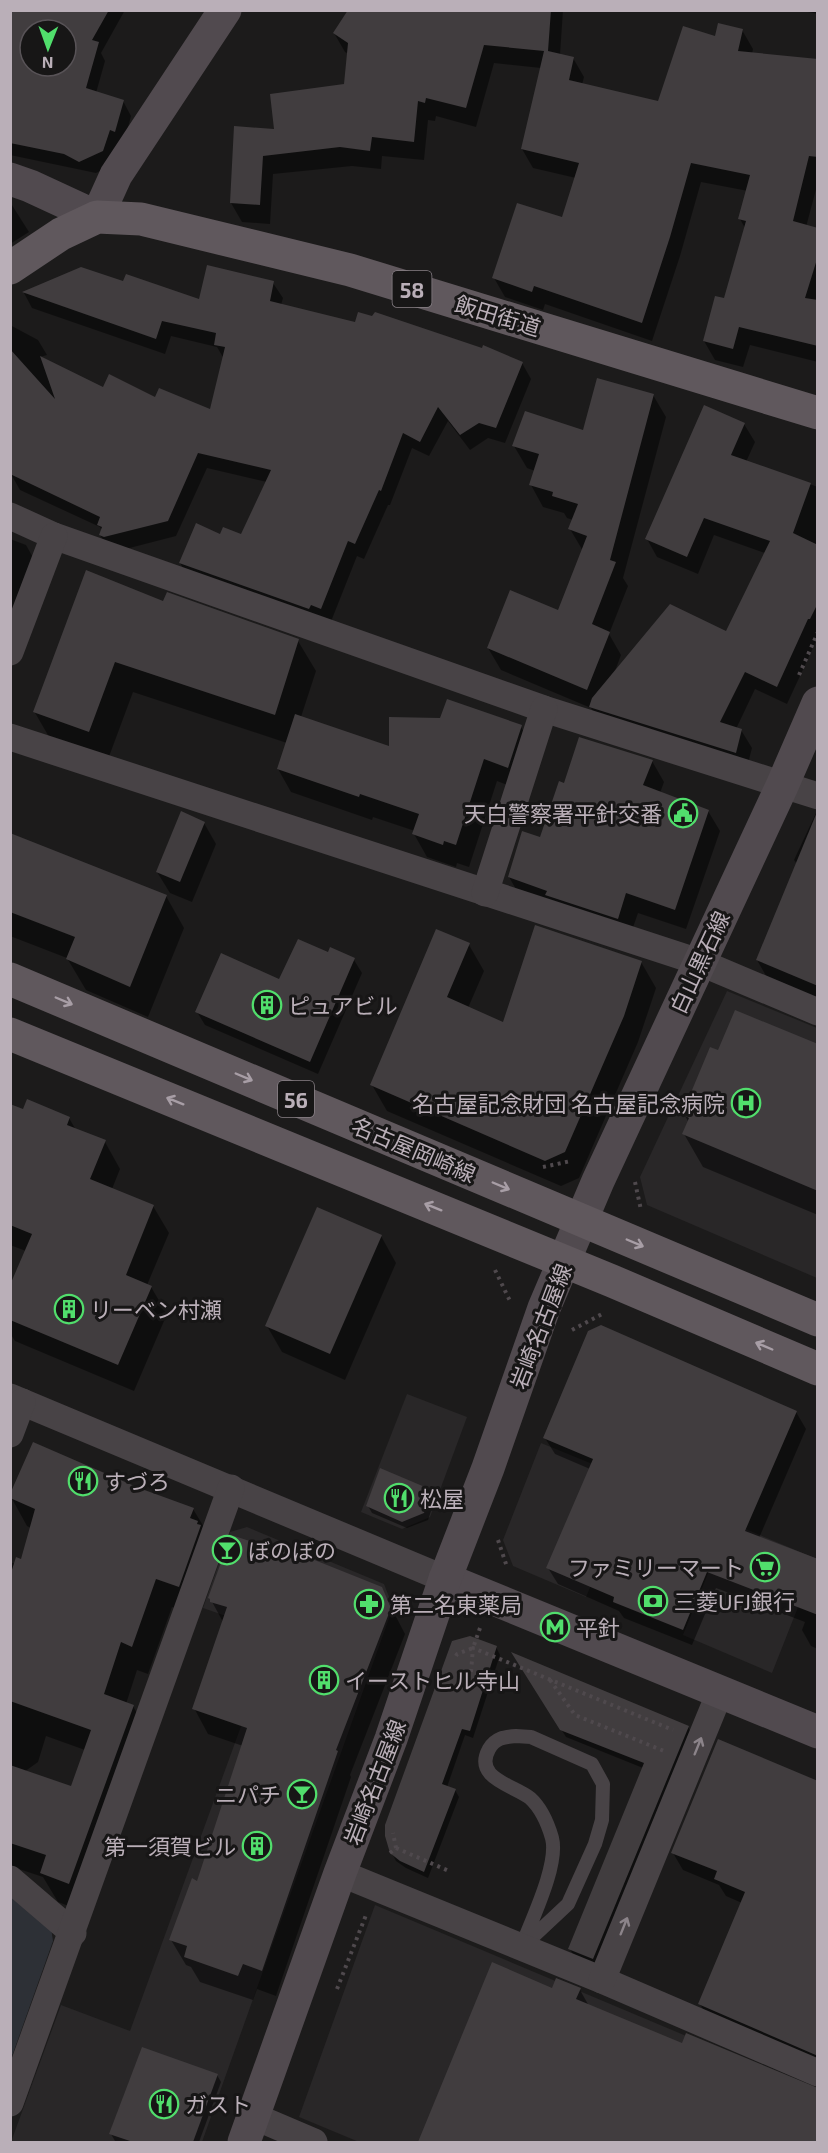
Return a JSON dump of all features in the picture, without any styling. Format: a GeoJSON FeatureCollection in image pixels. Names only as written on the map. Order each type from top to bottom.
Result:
{"type":"FeatureCollection","features":[{"type":"Feature","properties":{"kind":"main road","name":"飯田街道"},"geometry":{"type":"LineString","coordinates":[[10,268],[61,234],[97,217],[141,219],[350,270],[818,412]]}},
{"type":"Feature","properties":{"kind":"main road","name":"名古屋岡崎線"},"geometry":{"type":"LineString","coordinates":[[10,979],[818,1320]]}},
{"type":"Feature","properties":{"kind":"main road","name":"名古屋岡崎線"},"geometry":{"type":"LineString","coordinates":[[10,1034],[818,1369]]}},
{"type":"Feature","properties":{"kind":"street"},"geometry":{"type":"LineString","coordinates":[[10,179],[97,217],[116,175],[225,10]]}},
{"type":"Feature","properties":{"kind":"street"},"geometry":{"type":"LineString","coordinates":[[10,516],[54,536],[544,709],[818,796]]}},
{"type":"Feature","properties":{"kind":"street"},"geometry":{"type":"LineString","coordinates":[[10,652],[54,536]]}},
{"type":"Feature","properties":{"kind":"street","name":"白山黒石線"},"geometry":{"type":"LineString","coordinates":[[581,1220],[782,786],[818,703]]}},
{"type":"Feature","properties":{"kind":"street"},"geometry":{"type":"LineString","coordinates":[[485,893],[544,709]]}},
{"type":"Feature","properties":{"kind":"street"},"geometry":{"type":"LineString","coordinates":[[10,737],[699,962],[818,1012]]}},
{"type":"Feature","properties":{"kind":"street","name":"岩崎名古屋線"},"geometry":{"type":"LineString","coordinates":[[248,2129],[339,1873],[391,1739],[445,1579],[488,1468],[544,1308],[581,1220]]}},
{"type":"Feature","properties":{"kind":"street"},"geometry":{"type":"LineString","coordinates":[[10,1434],[16,1400],[818,1732]]}},
{"type":"Feature","properties":{"kind":"street"},"geometry":{"type":"LineString","coordinates":[[10,2103],[231,1488]]}},
{"type":"Feature","properties":{"kind":"street"},"geometry":{"type":"LineString","coordinates":[[602,1980],[720,1692]]}},
{"type":"Feature","properties":{"kind":"street"},"geometry":{"type":"LineString","coordinates":[[339,1873],[602,1980],[818,2073]]}},
{"type":"Feature","properties":{"kind":"street"},"geometry":{"type":"LineString","coordinates":[[10,1879],[73,1933]]}},
{"type":"Feature","properties":{"kind":"street"},"geometry":{"type":"LineString","coordinates":[[248,2129],[314,2142]]}},
{"type":"Feature","properties":{"kind":"lane"},"geometry":{"type":"LineString","coordinates":[[516,1736],[531,1737],[592,1764],[603,1784],[602,1820],[595,1844],[568,1904],[521,1948],[552,1861],[552,1840],[542,1812],[531,1799],[495,1779],[487,1769],[485,1757],[491,1745],[500,1738],[516,1736]]}},
{"type":"Feature","properties":{"kind":"path"},"geometry":{"type":"LineString","coordinates":[[534,1168],[572,1160]]}},
{"type":"Feature","properties":{"kind":"path"},"geometry":{"type":"LineString","coordinates":[[634,1177],[641,1211]]}},
{"type":"Feature","properties":{"kind":"path"},"geometry":{"type":"LineString","coordinates":[[494,1268],[513,1307]]}},
{"type":"Feature","properties":{"kind":"path"},"geometry":{"type":"LineString","coordinates":[[569,1340],[573,1329],[606,1312]]}},
{"type":"Feature","properties":{"kind":"path"},"geometry":{"type":"LineString","coordinates":[[497,1538],[508,1572]]}},
{"type":"Feature","properties":{"kind":"path"},"geometry":{"type":"LineString","coordinates":[[471,1672],[473,1648],[679,1732]]}},
{"type":"Feature","properties":{"kind":"path"},"geometry":{"type":"LineString","coordinates":[[549,1679],[575,1715],[670,1754]]}},
{"type":"Feature","properties":{"kind":"path"},"geometry":{"type":"LineString","coordinates":[[585,1702],[587,1695]]}},
{"type":"Feature","properties":{"kind":"path"},"geometry":{"type":"LineString","coordinates":[[396,1848],[449,1871]]}},
{"type":"Feature","properties":{"kind":"shaded area","name":"名古屋記念財団 名古屋記念病院"},"geometry":{"type":"Polygon","coordinates":[[[727,991],[817,1028],[817,1278],[647,1205],[640,1177],[727,991]]]}},
{"type":"Feature","properties":{"kind":"shaded area"},"geometry":{"type":"Polygon","coordinates":[[[407,1394],[467,1417],[430,1517],[402,1529],[361,1512],[407,1394]]]}},
{"type":"Feature","properties":{"kind":"shaded area"},"geometry":{"type":"Polygon","coordinates":[[[541,1443],[634,1481],[586,1597],[513,1566],[503,1540],[541,1443]]]}},
{"type":"Feature","properties":{"kind":"shaded area"},"geometry":{"type":"Polygon","coordinates":[[[729,1522],[817,1559],[772,1673],[683,1635],[729,1522]]]}},
{"type":"Feature","properties":{"kind":"shaded area"},"geometry":{"type":"Polygon","coordinates":[[[247,1527],[384,1584],[393,1607],[202,2142],[11,2142],[61,2005],[130,2031],[275,1633],[203,1608],[230,1532],[247,1527]]]}},
{"type":"Feature","properties":{"kind":"shaded area"},"geometry":{"type":"Polygon","coordinates":[[[11,1893],[51,1928],[53,1941],[11,2059],[11,1893]]]}},
{"type":"Feature","properties":{"kind":"shaded area"},"geometry":{"type":"Polygon","coordinates":[[[375,1905],[817,2091],[817,2142],[359,2142],[299,2117],[375,1905]]]}},
{"type":"Feature","properties":{"kind":"building"},"geometry":{"type":"Polygon","coordinates":[[[10,10],[109,10],[92,40],[99,42],[86,88],[124,100],[115,132],[110,130],[103,151],[79,162],[64,154],[10,143],[10,10]]]}},
{"type":"Feature","properties":{"kind":"building"},"geometry":{"type":"Polygon","coordinates":[[[348,10],[551,10],[548,51],[574,57],[569,80],[658,101],[683,26],[715,36],[718,23],[743,29],[738,51],[818,59],[818,157],[809,156],[793,221],[818,228],[818,256],[805,298],[818,300],[818,346],[739,327],[733,349],[703,341],[715,296],[724,298],[746,221],[738,219],[750,175],[691,163],[642,323],[534,286],[532,292],[492,278],[517,203],[562,217],[579,163],[521,149],[544,51],[484,45],[466,108],[426,98],[425,103],[418,101],[414,142],[372,137],[370,151],[340,147],[263,156],[260,205],[230,203],[234,126],[274,129],[270,94],[344,84],[348,43],[333,33],[348,10]]]}},
{"type":"Feature","properties":{"kind":"building"},"geometry":{"type":"Polygon","coordinates":[[[207,265],[274,281],[270,301],[355,322],[358,312],[372,316],[375,312],[482,348],[483,345],[523,362],[496,428],[479,423],[460,435],[438,407],[420,442],[403,433],[381,491],[379,490],[355,544],[348,541],[321,609],[311,605],[309,609],[179,563],[196,523],[220,534],[223,527],[241,534],[271,470],[198,453],[168,521],[104,537],[99,535],[102,527],[97,525],[100,517],[10,474],[10,349],[55,399],[40,356],[103,387],[109,374],[155,397],[159,388],[210,409],[225,347],[214,345],[216,333],[162,321],[156,339],[22,292],[81,267],[123,281],[126,274],[199,299],[207,265]]]}},
{"type":"Feature","properties":{"kind":"building"},"geometry":{"type":"Polygon","coordinates":[[[597,378],[654,394],[610,560],[616,562],[592,624],[610,632],[587,690],[487,648],[510,590],[558,610],[587,536],[568,529],[578,504],[552,496],[553,492],[529,485],[539,454],[512,446],[525,411],[583,430],[597,378]]]}},
{"type":"Feature","properties":{"kind":"building"},"geometry":{"type":"Polygon","coordinates":[[[704,405],[745,423],[731,455],[811,483],[793,533],[818,545],[818,603],[808,619],[777,687],[745,672],[720,722],[742,729],[736,753],[589,707],[592,698],[670,604],[726,631],[770,541],[704,518],[687,557],[645,539],[704,405]]]}},
{"type":"Feature","properties":{"kind":"building"},"geometry":{"type":"Polygon","coordinates":[[[86,570],[163,601],[167,592],[299,639],[275,715],[115,662],[89,732],[33,712],[86,570]]]}},
{"type":"Feature","properties":{"kind":"building"},"geometry":{"type":"Polygon","coordinates":[[[447,699],[522,725],[508,768],[484,759],[456,845],[444,841],[443,845],[412,834],[419,814],[360,794],[359,797],[277,769],[295,714],[389,746],[389,717],[440,718],[447,699]]]}},
{"type":"Feature","properties":{"kind":"building"},"geometry":{"type":"Polygon","coordinates":[[[579,737],[653,760],[643,785],[709,810],[675,910],[626,893],[618,919],[545,895],[547,891],[508,877],[522,831],[540,837],[559,781],[564,783],[579,737]]]}},
{"type":"Feature","properties":{"kind":"building"},"geometry":{"type":"Polygon","coordinates":[[[181,811],[205,822],[180,882],[156,872],[181,811]]]}},
{"type":"Feature","properties":{"kind":"building"},"geometry":{"type":"Polygon","coordinates":[[[818,812],[818,986],[756,960],[818,812]]]}},
{"type":"Feature","properties":{"kind":"building"},"geometry":{"type":"Polygon","coordinates":[[[10,833],[167,895],[130,987],[66,959],[75,937],[10,912],[10,833]]]}},
{"type":"Feature","properties":{"kind":"building"},"geometry":{"type":"Polygon","coordinates":[[[535,925],[642,961],[624,1016],[565,1152],[545,1161],[370,1085],[436,929],[470,943],[447,997],[503,1022],[535,925]]]}},
{"type":"Feature","properties":{"kind":"building","name":"ピュアビル"},"geometry":{"type":"Polygon","coordinates":[[[298,939],[328,952],[330,947],[355,958],[310,1062],[195,1012],[221,953],[279,979],[298,939]]]}},
{"type":"Feature","properties":{"kind":"building"},"geometry":{"type":"Polygon","coordinates":[[[735,1010],[818,1044],[818,1191],[682,1134],[689,1118],[682,1114],[710,1047],[718,1050],[735,1010]]]}},
{"type":"Feature","properties":{"kind":"building"},"geometry":{"type":"Polygon","coordinates":[[[27,1099],[70,1117],[67,1125],[106,1140],[90,1179],[154,1205],[126,1275],[152,1286],[118,1365],[10,1320],[10,1285],[32,1234],[10,1225],[10,1104],[23,1109],[27,1099]]]}},
{"type":"Feature","properties":{"kind":"building"},"geometry":{"type":"Polygon","coordinates":[[[317,1207],[382,1235],[330,1354],[265,1326],[317,1207]]]}},
{"type":"Feature","properties":{"kind":"building"},"geometry":{"type":"Polygon","coordinates":[[[601,1325],[797,1411],[745,1531],[818,1559],[818,1615],[707,1572],[683,1630],[613,1602],[614,1597],[546,1568],[593,1459],[543,1438],[588,1331],[601,1325]]]}},
{"type":"Feature","properties":{"kind":"building"},"geometry":{"type":"Polygon","coordinates":[[[33,1442],[139,1488],[194,1508],[190,1518],[201,1525],[179,1587],[156,1579],[132,1647],[121,1642],[104,1694],[134,1705],[69,1884],[40,1873],[46,1855],[10,1843],[10,1765],[71,1786],[91,1730],[10,1701],[10,1576],[16,1557],[21,1559],[35,1509],[10,1498],[10,1494],[33,1442]]]}},
{"type":"Feature","properties":{"kind":"building","name":"松屋"},"geometry":{"type":"Polygon","coordinates":[[[380,1468],[432,1490],[424,1513],[402,1522],[366,1506],[380,1468]]]}},
{"type":"Feature","properties":{"kind":"building"},"geometry":{"type":"Polygon","coordinates":[[[231,1535],[296,1556],[297,1553],[382,1587],[391,1608],[336,1750],[338,1751],[262,1971],[243,1964],[238,1976],[184,1957],[187,1946],[169,1940],[192,1878],[197,1881],[247,1728],[192,1709],[227,1607],[210,1602],[208,1598],[231,1535]]]}},
{"type":"Feature","properties":{"kind":"building"},"geometry":{"type":"Polygon","coordinates":[[[470,1636],[497,1646],[470,1731],[462,1729],[442,1784],[456,1789],[424,1872],[400,1861],[390,1853],[385,1836],[385,1825],[452,1641],[470,1636]]]}},
{"type":"Feature","properties":{"kind":"building"},"geometry":{"type":"Polygon","coordinates":[[[511,1652],[689,1726],[593,1959],[568,1949],[644,1763],[560,1730],[511,1652]]]}},
{"type":"Feature","properties":{"kind":"building"},"geometry":{"type":"Polygon","coordinates":[[[718,1739],[818,1781],[818,2056],[698,2004],[745,1892],[714,1879],[717,1871],[671,1853],[718,1739]]]}},
{"type":"Feature","properties":{"kind":"building"},"geometry":{"type":"Polygon","coordinates":[[[492,1962],[552,1988],[556,1978],[581,1988],[576,1999],[682,2043],[686,2033],[818,2088],[818,2142],[418,2142],[492,1962]]]}},
{"type":"Feature","properties":{"kind":"building","name":"ガスト"},"geometry":{"type":"Polygon","coordinates":[[[142,2047],[218,2074],[193,2142],[133,2142],[109,2134],[142,2047]]]}},
{"type":"Feature","properties":{"kind":"place","name":"天白警察署平針交番"},"geometry":{"type":"Point","coordinates":[683,813]}},
{"type":"Feature","properties":{"kind":"place","name":"ピュアビル"},"geometry":{"type":"Point","coordinates":[267,1005]}},
{"type":"Feature","properties":{"kind":"place","name":"名古屋記念財団 名古屋記念病院"},"geometry":{"type":"Point","coordinates":[746,1103]}},
{"type":"Feature","properties":{"kind":"place","name":"リーベン村瀬"},"geometry":{"type":"Point","coordinates":[69,1309]}},
{"type":"Feature","properties":{"kind":"place","name":"すづろ"},"geometry":{"type":"Point","coordinates":[83,1481]}},
{"type":"Feature","properties":{"kind":"place","name":"松屋"},"geometry":{"type":"Point","coordinates":[399,1498]}},
{"type":"Feature","properties":{"kind":"place","name":"ぼのぼの"},"geometry":{"type":"Point","coordinates":[227,1550]}},
{"type":"Feature","properties":{"kind":"place","name":"ファミリーマート"},"geometry":{"type":"Point","coordinates":[765,1567]}},
{"type":"Feature","properties":{"kind":"place","name":"三菱UFJ銀行"},"geometry":{"type":"Point","coordinates":[653,1601]}},
{"type":"Feature","properties":{"kind":"place","name":"第二名東薬局"},"geometry":{"type":"Point","coordinates":[369,1604]}},
{"type":"Feature","properties":{"kind":"place","name":"平針"},"geometry":{"type":"Point","coordinates":[555,1627]}},
{"type":"Feature","properties":{"kind":"place","name":"イーストヒル寺山"},"geometry":{"type":"Point","coordinates":[324,1680]}},
{"type":"Feature","properties":{"kind":"place","name":"ニパチ"},"geometry":{"type":"Point","coordinates":[302,1794]}},
{"type":"Feature","properties":{"kind":"place","name":"第一須賀ビル"},"geometry":{"type":"Point","coordinates":[257,1846]}},
{"type":"Feature","properties":{"kind":"place","name":"ガスト"},"geometry":{"type":"Point","coordinates":[164,2104]}}]}
